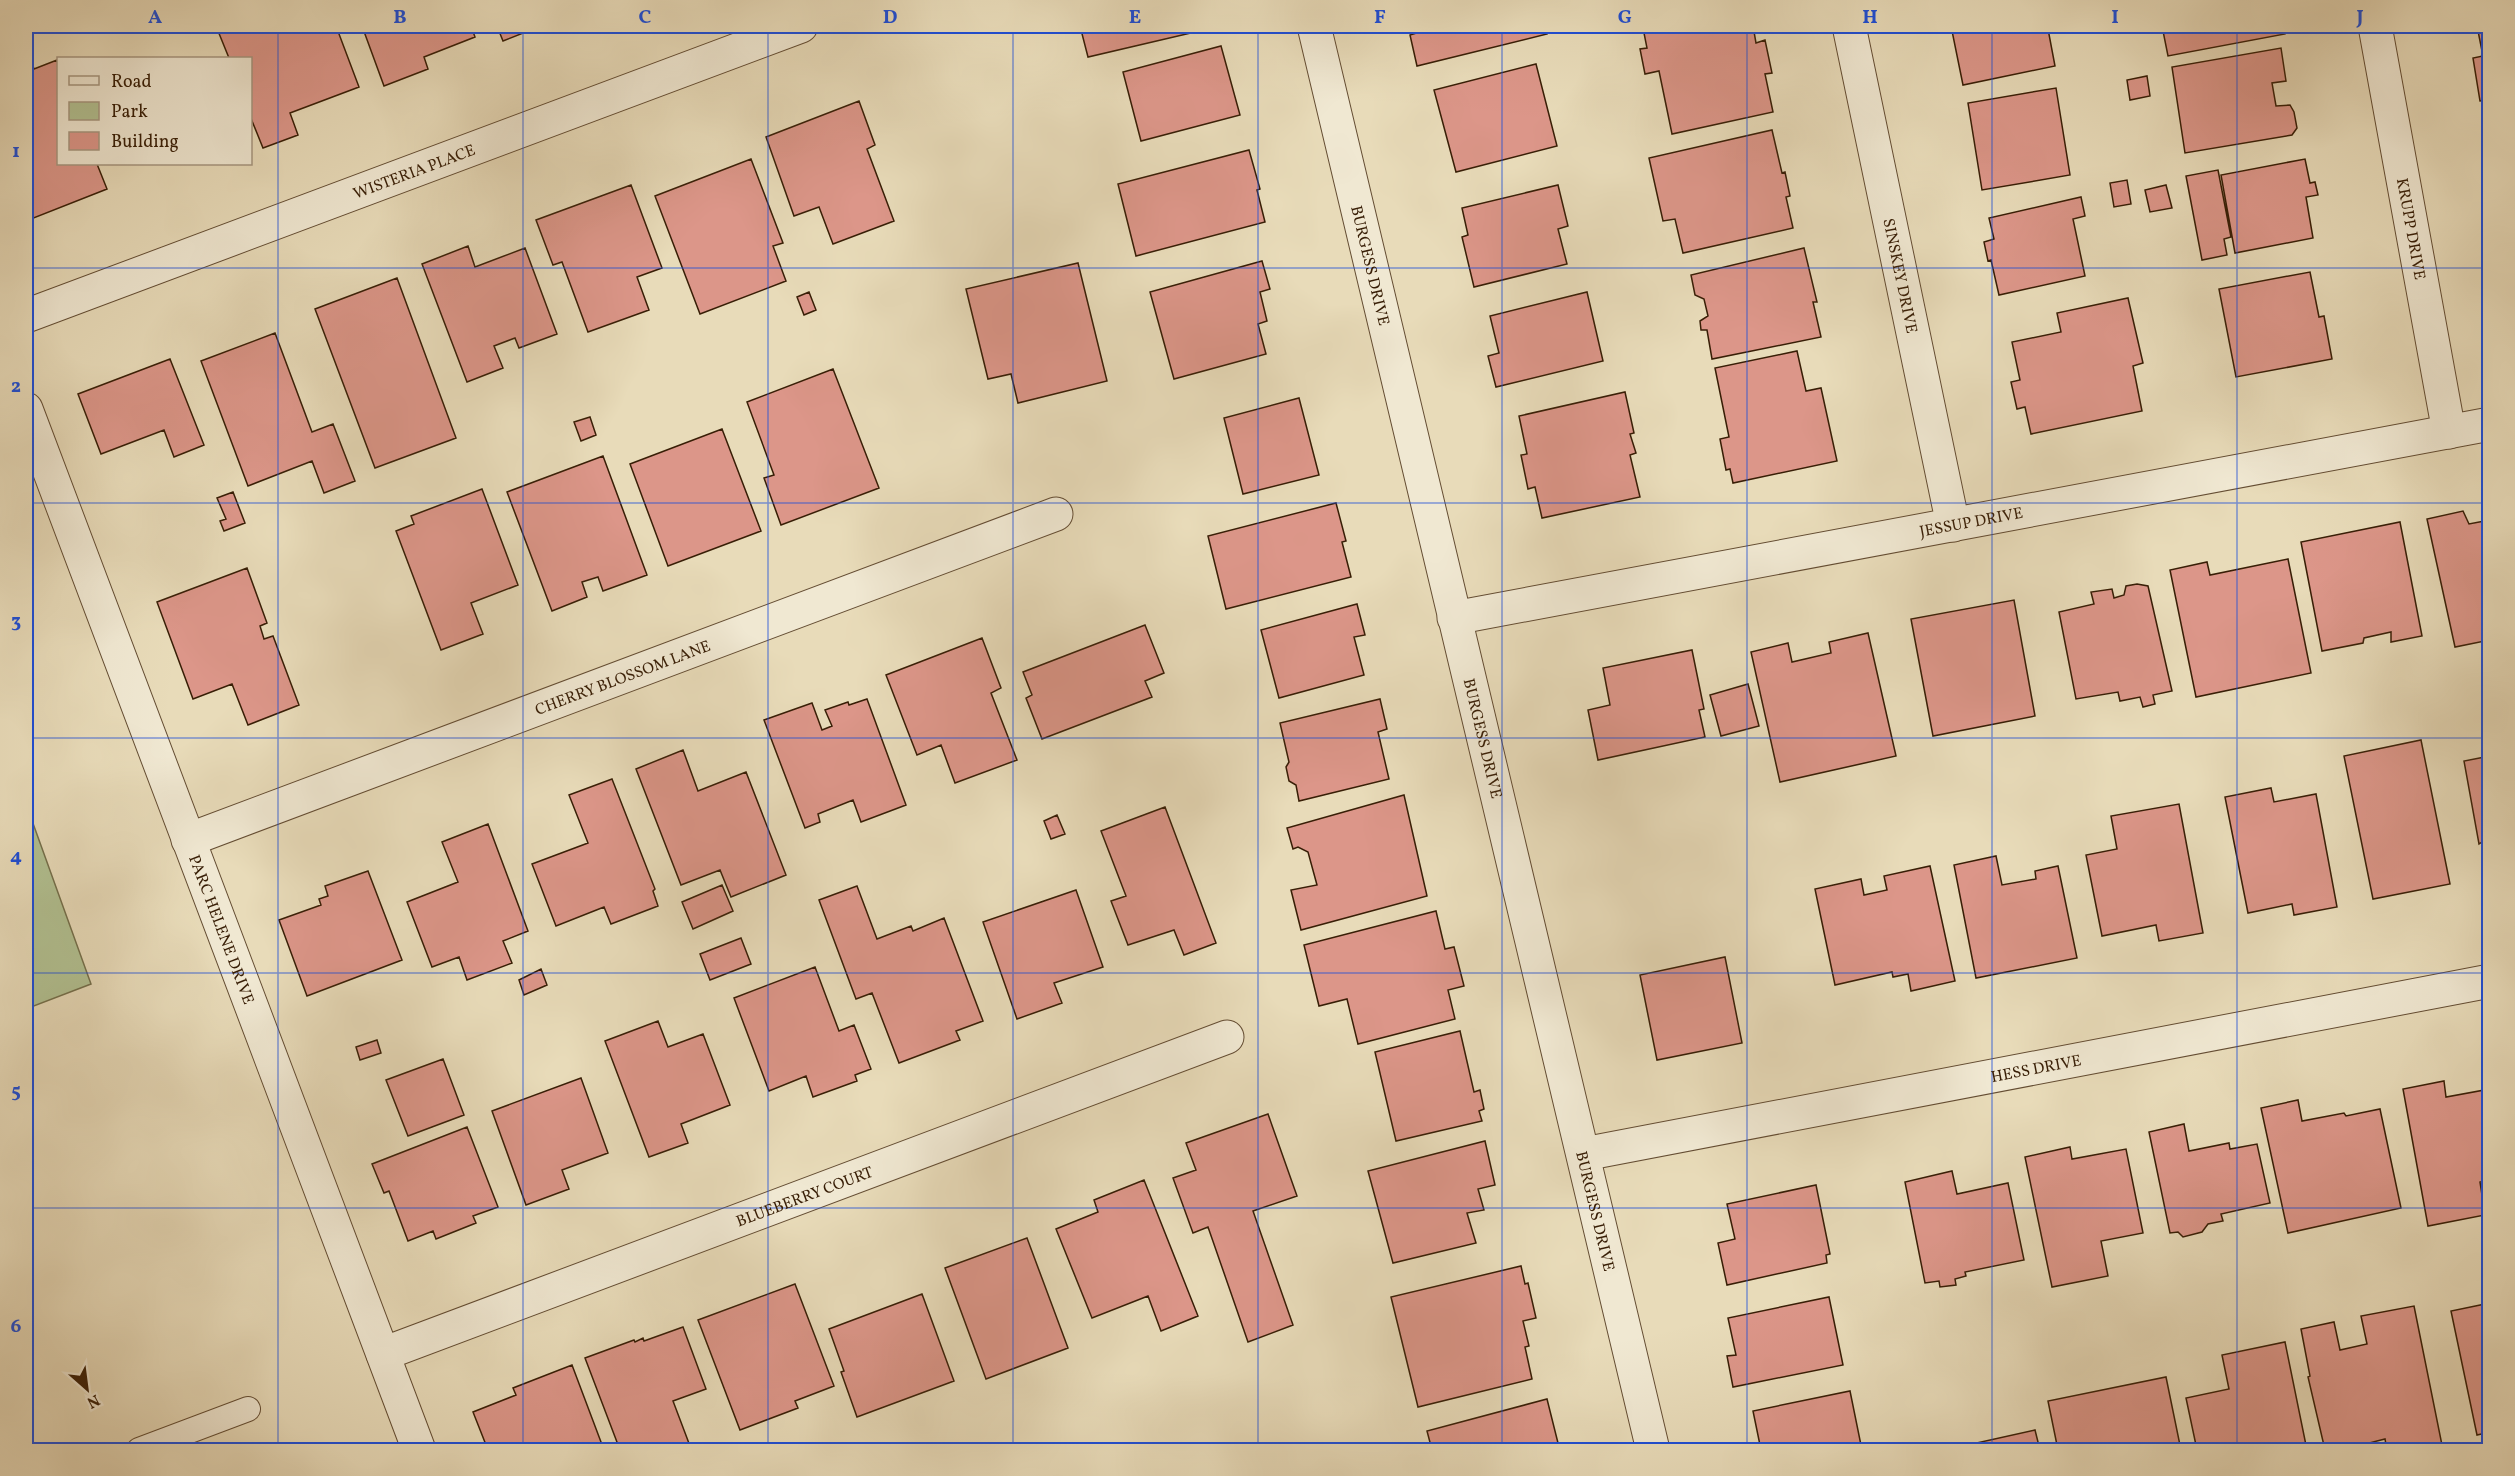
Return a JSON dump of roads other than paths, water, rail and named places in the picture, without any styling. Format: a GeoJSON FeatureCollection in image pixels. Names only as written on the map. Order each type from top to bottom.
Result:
{"type":"FeatureCollection","features":[{"type":"Feature","properties":{"kind":"street","name":"WISTERIA PLACE"},"geometry":{"type":"LineString","coordinates":[[26,316],[801,26]]}},
{"type":"Feature","properties":{"kind":"street","name":"BURGESS DRIVE"},"geometry":{"type":"LineString","coordinates":[[1314,26],[1653,1450]]}},
{"type":"Feature","properties":{"kind":"street","name":"SINSKEY DRIVE"},"geometry":{"type":"LineString","coordinates":[[1849,26],[1953,525]]}},
{"type":"Feature","properties":{"kind":"street","name":"KRUPP DRIVE"},"geometry":{"type":"LineString","coordinates":[[2375,26],[2449,432]]}},
{"type":"Feature","properties":{"kind":"street","name":"PARC HELENE DRIVE"},"geometry":{"type":"LineString","coordinates":[[26,409],[419,1450]]}},
{"type":"Feature","properties":{"kind":"street","name":"JESSUP DRIVE"},"geometry":{"type":"LineString","coordinates":[[1454,618],[2490,424]]}},
{"type":"Feature","properties":{"kind":"street","name":"CHERRY BLOSSOM LANE"},"geometry":{"type":"LineString","coordinates":[[188,840],[1056,514]]}},
{"type":"Feature","properties":{"kind":"street","name":"HESS DRIVE"},"geometry":{"type":"LineString","coordinates":[[1584,1154],[2490,981]]}},
{"type":"Feature","properties":{"kind":"street","name":"BLUEBERRY COURT"},"geometry":{"type":"LineString","coordinates":[[383,1354],[1227,1037]]}},
{"type":"Feature","properties":{"kind":"lane"},"geometry":{"type":"LineString","coordinates":[[139,1450],[248,1409]]}}]}
